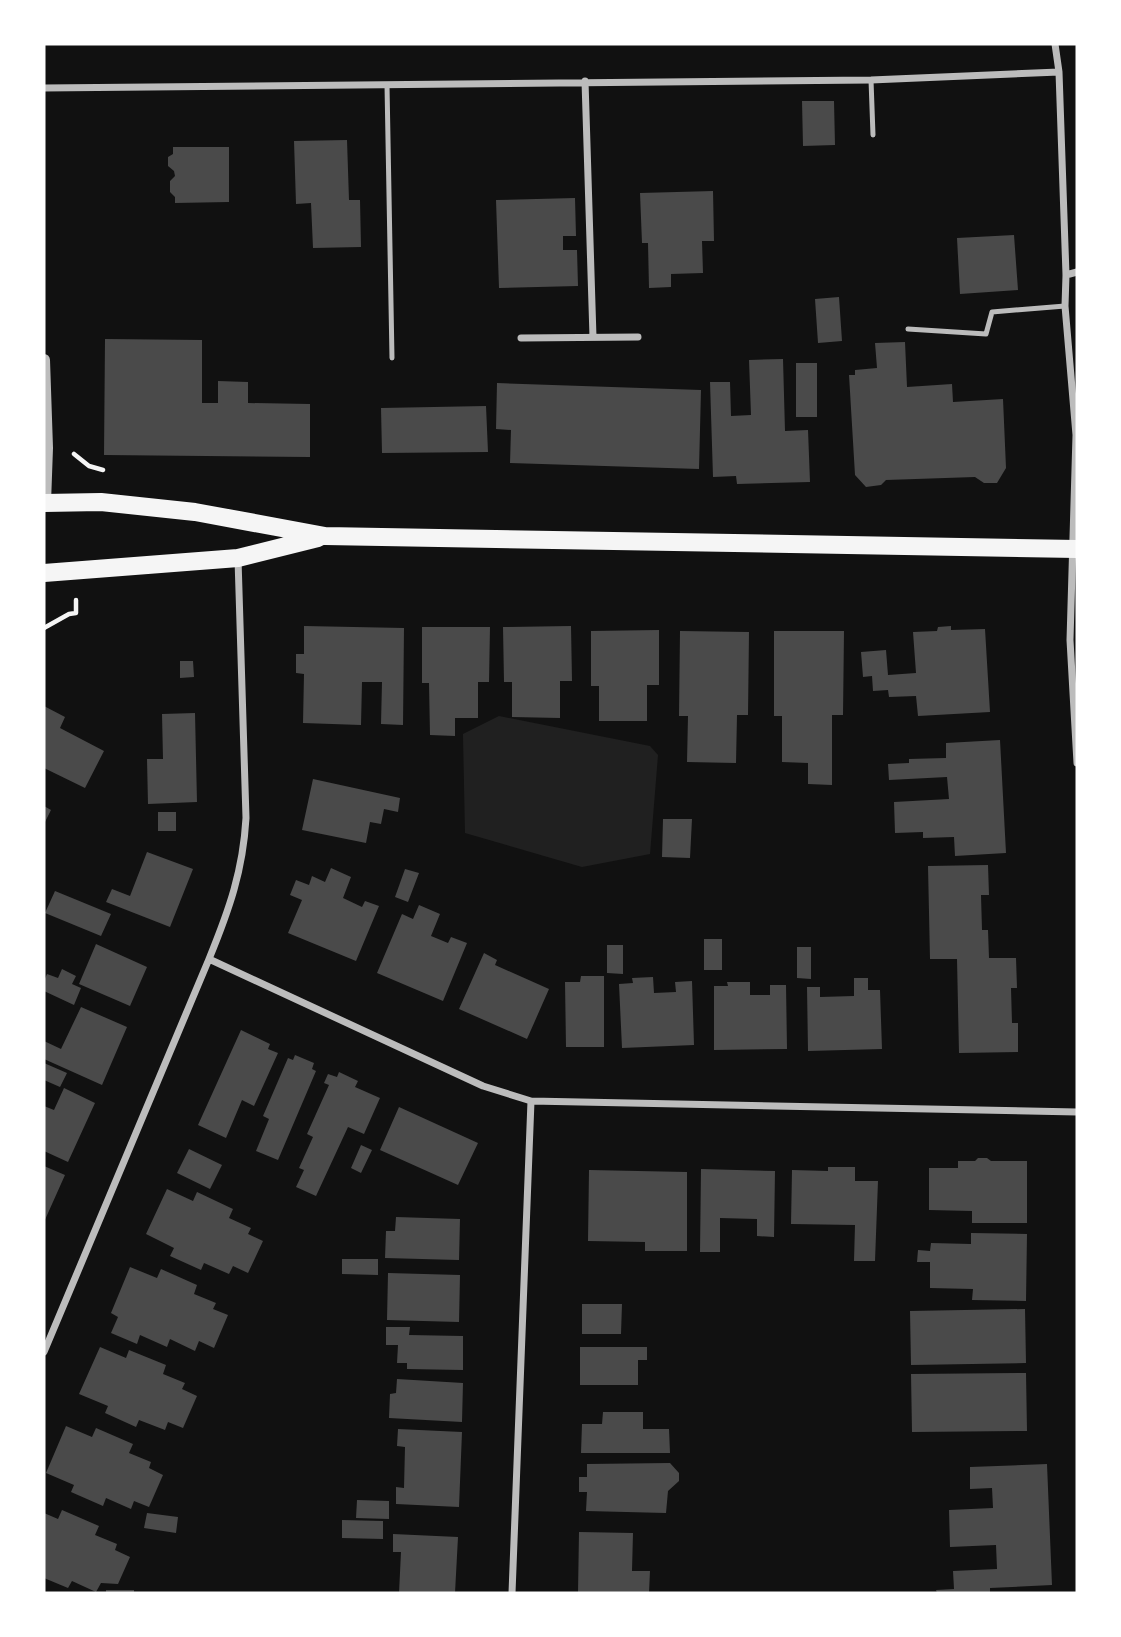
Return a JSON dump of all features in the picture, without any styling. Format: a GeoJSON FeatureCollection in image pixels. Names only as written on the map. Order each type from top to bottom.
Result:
{"type":"FeatureCollection","features":[{"type":"Feature","properties":{"kind":"main road"},"geometry":{"type":"LineString","coordinates":[[44,503],[101,502],[195,512],[325,536],[1075,549]]}},
{"type":"Feature","properties":{"kind":"main road"},"geometry":{"type":"LineString","coordinates":[[44,573],[238,558],[325,536]]}},
{"type":"Feature","properties":{"kind":"street"},"geometry":{"type":"LineString","coordinates":[[1055,44],[1059,72],[1065,306],[1076,435],[1075,549],[1070,640],[1077,763]]}},
{"type":"Feature","properties":{"kind":"street"},"geometry":{"type":"LineString","coordinates":[[44,88],[871,80],[1059,72]]}},
{"type":"Feature","properties":{"kind":"street"},"geometry":{"type":"LineString","coordinates":[[585,81],[593,337]]}},
{"type":"Feature","properties":{"kind":"street"},"geometry":{"type":"LineString","coordinates":[[1066,275],[1077,272]]}},
{"type":"Feature","properties":{"kind":"street"},"geometry":{"type":"LineString","coordinates":[[521,338],[638,337]]}},
{"type":"Feature","properties":{"kind":"street"},"geometry":{"type":"LineString","coordinates":[[44,360],[47,448],[44,503]]}},
{"type":"Feature","properties":{"kind":"street"},"geometry":{"type":"LineString","coordinates":[[44,1352],[226,918],[244,852],[246,818],[238,558]]}},
{"type":"Feature","properties":{"kind":"street"},"geometry":{"type":"LineString","coordinates":[[209,960],[483,1086],[531,1101],[1077,1112]]}},
{"type":"Feature","properties":{"kind":"street"},"geometry":{"type":"LineString","coordinates":[[512,1593],[531,1101]]}},
{"type":"Feature","properties":{"kind":"lane"},"geometry":{"type":"LineString","coordinates":[[871,80],[873,135]]}},
{"type":"Feature","properties":{"kind":"lane"},"geometry":{"type":"LineString","coordinates":[[387,85],[392,358]]}},
{"type":"Feature","properties":{"kind":"lane"},"geometry":{"type":"LineString","coordinates":[[908,329],[986,334],[992,312],[1065,306]]}},
{"type":"Feature","properties":{"kind":"path"},"geometry":{"type":"LineString","coordinates":[[44,628],[76,613]]}},
{"type":"Feature","properties":{"kind":"shaded area"},"geometry":{"type":"Polygon","coordinates":[[[499,716],[650,746],[658,755],[650,854],[582,867],[465,833],[463,734],[499,716]]]}},
{"type":"Feature","properties":{"kind":"building"},"geometry":{"type":"Polygon","coordinates":[[[802,101],[834,101],[835,145],[803,146],[802,101]]]}},
{"type":"Feature","properties":{"kind":"building"},"geometry":{"type":"Polygon","coordinates":[[[347,140],[349,200],[360,200],[361,247],[313,248],[311,203],[296,204],[294,141],[347,140]]]}},
{"type":"Feature","properties":{"kind":"building"},"geometry":{"type":"Polygon","coordinates":[[[173,147],[229,147],[229,202],[175,203],[175,197],[170,192],[170,181],[175,176],[168,166],[168,157],[173,154],[173,147]]]}},
{"type":"Feature","properties":{"kind":"building"},"geometry":{"type":"Polygon","coordinates":[[[713,191],[714,241],[702,241],[703,273],[671,274],[671,287],[649,288],[648,243],[642,243],[640,193],[713,191]]]}},
{"type":"Feature","properties":{"kind":"building"},"geometry":{"type":"Polygon","coordinates":[[[575,198],[576,236],[563,236],[563,250],[577,250],[578,286],[499,288],[496,200],[575,198]]]}},
{"type":"Feature","properties":{"kind":"building"},"geometry":{"type":"Polygon","coordinates":[[[1014,235],[1018,290],[960,294],[957,238],[1014,235]]]}},
{"type":"Feature","properties":{"kind":"building"},"geometry":{"type":"Polygon","coordinates":[[[839,297],[842,341],[818,343],[815,299],[839,297]]]}},
{"type":"Feature","properties":{"kind":"building"},"geometry":{"type":"Polygon","coordinates":[[[105,339],[202,340],[202,403],[218,403],[218,381],[248,382],[248,403],[310,404],[310,457],[104,455],[105,339]]]}},
{"type":"Feature","properties":{"kind":"building"},"geometry":{"type":"Polygon","coordinates":[[[905,342],[907,387],[952,384],[953,402],[1003,399],[1006,468],[997,483],[984,483],[975,477],[886,480],[881,485],[866,487],[855,475],[849,375],[855,375],[855,370],[877,368],[875,343],[905,342]]]}},
{"type":"Feature","properties":{"kind":"building"},"geometry":{"type":"Polygon","coordinates":[[[783,359],[785,431],[808,430],[810,482],[737,484],[736,476],[713,477],[710,382],[730,382],[731,416],[751,415],[749,360],[783,359]]]}},
{"type":"Feature","properties":{"kind":"building"},"geometry":{"type":"Polygon","coordinates":[[[796,363],[817,363],[817,417],[796,417],[796,363]]]}},
{"type":"Feature","properties":{"kind":"building"},"geometry":{"type":"Polygon","coordinates":[[[497,383],[701,390],[699,469],[510,463],[511,430],[496,429],[497,383]]]}},
{"type":"Feature","properties":{"kind":"building"},"geometry":{"type":"Polygon","coordinates":[[[486,406],[488,452],[382,453],[381,408],[486,406]]]}},
{"type":"Feature","properties":{"kind":"building"},"geometry":{"type":"Polygon","coordinates":[[[304,626],[404,628],[403,725],[381,724],[382,682],[362,682],[361,725],[303,723],[304,674],[296,673],[296,654],[304,654],[304,626]]]}},
{"type":"Feature","properties":{"kind":"building"},"geometry":{"type":"Polygon","coordinates":[[[571,626],[572,681],[560,681],[560,718],[512,717],[512,682],[504,682],[503,627],[571,626]]]}},
{"type":"Feature","properties":{"kind":"building"},"geometry":{"type":"Polygon","coordinates":[[[951,626],[951,630],[985,629],[990,712],[918,716],[916,696],[889,697],[888,690],[873,691],[872,676],[863,677],[861,652],[886,650],[888,675],[916,673],[913,632],[937,631],[938,627],[951,626]]]}},
{"type":"Feature","properties":{"kind":"building"},"geometry":{"type":"Polygon","coordinates":[[[422,627],[490,627],[489,682],[478,682],[478,718],[455,718],[455,736],[430,735],[429,683],[422,683],[422,627]]]}},
{"type":"Feature","properties":{"kind":"building"},"geometry":{"type":"Polygon","coordinates":[[[659,630],[659,685],[647,685],[647,721],[599,721],[599,686],[591,686],[591,631],[659,630]]]}},
{"type":"Feature","properties":{"kind":"building"},"geometry":{"type":"Polygon","coordinates":[[[680,631],[749,632],[748,715],[737,715],[736,763],[687,762],[688,716],[679,716],[680,631]]]}},
{"type":"Feature","properties":{"kind":"building"},"geometry":{"type":"Polygon","coordinates":[[[774,631],[844,631],[843,715],[832,715],[832,785],[808,784],[808,763],[782,762],[782,716],[774,716],[774,631]]]}},
{"type":"Feature","properties":{"kind":"building"},"geometry":{"type":"Polygon","coordinates":[[[180,661],[193,661],[194,677],[180,678],[180,661]]]}},
{"type":"Feature","properties":{"kind":"building"},"geometry":{"type":"Polygon","coordinates":[[[44,706],[65,717],[60,728],[104,751],[85,788],[44,768],[44,706]]]}},
{"type":"Feature","properties":{"kind":"building"},"geometry":{"type":"Polygon","coordinates":[[[195,713],[197,802],[148,804],[147,759],[163,759],[162,714],[195,713]]]}},
{"type":"Feature","properties":{"kind":"building"},"geometry":{"type":"Polygon","coordinates":[[[1000,740],[1006,853],[955,856],[954,837],[923,838],[923,832],[895,833],[894,802],[949,799],[947,777],[889,780],[888,764],[909,763],[909,759],[946,758],[946,743],[1000,740]]]}},
{"type":"Feature","properties":{"kind":"building"},"geometry":{"type":"Polygon","coordinates":[[[313,779],[400,798],[398,812],[384,809],[381,824],[370,822],[366,843],[302,830],[313,779]]]}},
{"type":"Feature","properties":{"kind":"building"},"geometry":{"type":"Polygon","coordinates":[[[44,806],[51,810],[44,824],[44,806]]]}},
{"type":"Feature","properties":{"kind":"building"},"geometry":{"type":"Polygon","coordinates":[[[158,812],[176,812],[176,831],[158,831],[158,812]]]}},
{"type":"Feature","properties":{"kind":"building"},"geometry":{"type":"Polygon","coordinates":[[[663,819],[692,819],[690,858],[662,857],[663,819]]]}},
{"type":"Feature","properties":{"kind":"building"},"geometry":{"type":"Polygon","coordinates":[[[147,852],[193,869],[170,927],[106,902],[112,889],[130,896],[147,852]]]}},
{"type":"Feature","properties":{"kind":"building"},"geometry":{"type":"Polygon","coordinates":[[[988,865],[989,895],[981,895],[982,930],[988,930],[989,958],[1016,958],[1017,988],[1011,988],[1012,1023],[1018,1023],[1018,1052],[959,1053],[957,959],[930,959],[928,866],[988,865]]]}},
{"type":"Feature","properties":{"kind":"building"},"geometry":{"type":"Polygon","coordinates":[[[331,868],[351,877],[343,898],[362,907],[365,901],[379,906],[356,961],[288,933],[302,900],[290,895],[296,880],[309,885],[312,876],[325,882],[331,868]]]}},
{"type":"Feature","properties":{"kind":"building"},"geometry":{"type":"Polygon","coordinates":[[[405,869],[419,873],[408,902],[395,897],[405,869]]]}},
{"type":"Feature","properties":{"kind":"building"},"geometry":{"type":"Polygon","coordinates":[[[55,891],[111,914],[101,936],[45,913],[55,891]]]}},
{"type":"Feature","properties":{"kind":"building"},"geometry":{"type":"Polygon","coordinates":[[[419,905],[440,914],[431,936],[448,943],[451,937],[467,943],[443,1001],[377,973],[402,914],[413,919],[419,905]]]}},
{"type":"Feature","properties":{"kind":"building"},"geometry":{"type":"Polygon","coordinates":[[[704,939],[722,939],[722,970],[704,970],[704,939]]]}},
{"type":"Feature","properties":{"kind":"building"},"geometry":{"type":"Polygon","coordinates":[[[96,944],[147,967],[130,1006],[79,984],[96,944]]]}},
{"type":"Feature","properties":{"kind":"building"},"geometry":{"type":"Polygon","coordinates":[[[607,945],[623,945],[623,974],[607,973],[607,945]]]}},
{"type":"Feature","properties":{"kind":"building"},"geometry":{"type":"Polygon","coordinates":[[[797,947],[811,947],[811,979],[797,978],[797,947]]]}},
{"type":"Feature","properties":{"kind":"building"},"geometry":{"type":"Polygon","coordinates":[[[484,953],[497,960],[495,965],[549,989],[527,1039],[459,1009],[484,953]]]}},
{"type":"Feature","properties":{"kind":"building"},"geometry":{"type":"Polygon","coordinates":[[[62,969],[76,976],[72,984],[81,988],[74,1005],[44,991],[47,974],[58,978],[62,969]]]}},
{"type":"Feature","properties":{"kind":"building"},"geometry":{"type":"Polygon","coordinates":[[[581,976],[604,976],[604,1047],[566,1047],[565,982],[580,982],[581,976]]]}},
{"type":"Feature","properties":{"kind":"building"},"geometry":{"type":"Polygon","coordinates":[[[653,977],[654,993],[676,992],[675,982],[692,981],[694,1045],[622,1048],[619,984],[633,983],[632,978],[653,977]]]}},
{"type":"Feature","properties":{"kind":"building"},"geometry":{"type":"Polygon","coordinates":[[[854,978],[868,978],[868,990],[880,990],[882,1049],[808,1051],[807,987],[820,987],[820,997],[854,996],[854,978]]]}},
{"type":"Feature","properties":{"kind":"building"},"geometry":{"type":"Polygon","coordinates":[[[727,982],[750,982],[750,995],[770,995],[770,985],[786,985],[787,1049],[714,1050],[714,986],[728,986],[727,982]]]}},
{"type":"Feature","properties":{"kind":"building"},"geometry":{"type":"Polygon","coordinates":[[[81,1007],[127,1027],[102,1085],[44,1059],[44,1041],[61,1049],[81,1007]]]}},
{"type":"Feature","properties":{"kind":"building"},"geometry":{"type":"Polygon","coordinates":[[[241,1030],[270,1044],[268,1049],[278,1053],[254,1106],[242,1100],[226,1138],[198,1125],[241,1030]]]}},
{"type":"Feature","properties":{"kind":"building"},"geometry":{"type":"Polygon","coordinates":[[[295,1055],[314,1063],[312,1069],[316,1071],[278,1160],[256,1151],[269,1119],[263,1116],[288,1058],[293,1060],[295,1055]]]}},
{"type":"Feature","properties":{"kind":"building"},"geometry":{"type":"Polygon","coordinates":[[[44,1063],[67,1073],[60,1087],[44,1080],[44,1063]]]}},
{"type":"Feature","properties":{"kind":"building"},"geometry":{"type":"Polygon","coordinates":[[[339,1072],[358,1081],[355,1087],[380,1098],[364,1134],[348,1127],[316,1196],[296,1187],[304,1170],[299,1168],[313,1137],[307,1134],[329,1085],[324,1083],[328,1074],[337,1077],[339,1072]]]}},
{"type":"Feature","properties":{"kind":"building"},"geometry":{"type":"Polygon","coordinates":[[[64,1088],[95,1103],[68,1162],[44,1151],[44,1106],[54,1110],[64,1088]]]}},
{"type":"Feature","properties":{"kind":"building"},"geometry":{"type":"Polygon","coordinates":[[[399,1107],[478,1143],[458,1185],[380,1150],[399,1107]]]}},
{"type":"Feature","properties":{"kind":"building"},"geometry":{"type":"Polygon","coordinates":[[[361,1145],[372,1150],[361,1173],[351,1168],[361,1145]]]}},
{"type":"Feature","properties":{"kind":"building"},"geometry":{"type":"Polygon","coordinates":[[[189,1149],[222,1165],[210,1189],[177,1173],[189,1149]]]}},
{"type":"Feature","properties":{"kind":"building"},"geometry":{"type":"Polygon","coordinates":[[[978,1158],[991,1161],[1027,1161],[1027,1223],[972,1223],[972,1211],[929,1210],[929,1168],[958,1168],[958,1161],[975,1161],[978,1158]]]}},
{"type":"Feature","properties":{"kind":"building"},"geometry":{"type":"Polygon","coordinates":[[[44,1166],[65,1175],[44,1222],[44,1166]]]}},
{"type":"Feature","properties":{"kind":"building"},"geometry":{"type":"Polygon","coordinates":[[[828,1167],[855,1167],[855,1181],[878,1181],[875,1261],[854,1261],[855,1225],[791,1224],[792,1170],[828,1171],[828,1167]]]}},
{"type":"Feature","properties":{"kind":"building"},"geometry":{"type":"Polygon","coordinates":[[[701,1169],[775,1171],[774,1237],[757,1236],[757,1219],[720,1218],[720,1252],[700,1252],[701,1169]]]}},
{"type":"Feature","properties":{"kind":"building"},"geometry":{"type":"Polygon","coordinates":[[[589,1170],[687,1172],[687,1251],[645,1251],[645,1242],[588,1241],[589,1170]]]}},
{"type":"Feature","properties":{"kind":"building"},"geometry":{"type":"Polygon","coordinates":[[[167,1189],[193,1201],[197,1192],[233,1209],[229,1218],[251,1228],[248,1234],[263,1241],[248,1273],[233,1266],[229,1274],[204,1263],[201,1270],[170,1256],[174,1248],[146,1234],[167,1189]]]}},
{"type":"Feature","properties":{"kind":"building"},"geometry":{"type":"Polygon","coordinates":[[[396,1217],[460,1219],[459,1260],[385,1258],[386,1231],[395,1231],[396,1217]]]}},
{"type":"Feature","properties":{"kind":"building"},"geometry":{"type":"Polygon","coordinates":[[[971,1233],[1027,1234],[1026,1301],[972,1300],[973,1289],[930,1288],[930,1262],[917,1262],[918,1250],[930,1251],[931,1243],[971,1244],[971,1233]]]}},
{"type":"Feature","properties":{"kind":"building"},"geometry":{"type":"Polygon","coordinates":[[[342,1259],[378,1259],[378,1275],[342,1274],[342,1259]]]}},
{"type":"Feature","properties":{"kind":"building"},"geometry":{"type":"Polygon","coordinates":[[[130,1267],[157,1278],[161,1269],[197,1285],[194,1294],[216,1303],[213,1309],[228,1315],[214,1348],[199,1341],[195,1351],[170,1339],[167,1347],[140,1335],[137,1344],[111,1333],[118,1317],[111,1313],[130,1267]]]}},
{"type":"Feature","properties":{"kind":"building"},"geometry":{"type":"Polygon","coordinates":[[[388,1273],[460,1275],[459,1322],[387,1320],[388,1273]]]}},
{"type":"Feature","properties":{"kind":"building"},"geometry":{"type":"Polygon","coordinates":[[[582,1304],[622,1304],[621,1334],[582,1334],[582,1304]]]}},
{"type":"Feature","properties":{"kind":"building"},"geometry":{"type":"Polygon","coordinates":[[[1025,1309],[1026,1363],[911,1365],[910,1311],[1025,1309]]]}},
{"type":"Feature","properties":{"kind":"building"},"geometry":{"type":"Polygon","coordinates":[[[386,1327],[410,1327],[409,1335],[463,1336],[463,1370],[407,1369],[407,1363],[397,1363],[398,1345],[386,1345],[386,1327]]]}},
{"type":"Feature","properties":{"kind":"building"},"geometry":{"type":"Polygon","coordinates":[[[100,1347],[126,1358],[129,1350],[166,1365],[163,1374],[185,1383],[182,1389],[197,1396],[183,1428],[168,1422],[165,1430],[139,1420],[136,1427],[105,1413],[108,1406],[79,1394],[100,1347]]]}},
{"type":"Feature","properties":{"kind":"building"},"geometry":{"type":"Polygon","coordinates":[[[580,1347],[647,1347],[647,1360],[638,1360],[638,1385],[580,1385],[580,1347]]]}},
{"type":"Feature","properties":{"kind":"building"},"geometry":{"type":"Polygon","coordinates":[[[1026,1373],[1027,1431],[912,1432],[911,1374],[1026,1373]]]}},
{"type":"Feature","properties":{"kind":"building"},"geometry":{"type":"Polygon","coordinates":[[[397,1379],[463,1383],[462,1422],[389,1418],[390,1394],[396,1393],[397,1379]]]}},
{"type":"Feature","properties":{"kind":"building"},"geometry":{"type":"Polygon","coordinates":[[[603,1412],[643,1412],[643,1429],[669,1429],[670,1453],[581,1453],[582,1424],[602,1424],[603,1412]]]}},
{"type":"Feature","properties":{"kind":"building"},"geometry":{"type":"Polygon","coordinates":[[[66,1426],[92,1437],[96,1428],[133,1444],[129,1453],[151,1462],[149,1468],[163,1475],[149,1507],[134,1501],[131,1509],[106,1498],[103,1506],[71,1492],[74,1485],[46,1473],[66,1426]]]}},
{"type":"Feature","properties":{"kind":"building"},"geometry":{"type":"Polygon","coordinates":[[[398,1429],[462,1432],[459,1507],[396,1504],[396,1487],[404,1488],[405,1447],[397,1446],[398,1429]]]}},
{"type":"Feature","properties":{"kind":"building"},"geometry":{"type":"Polygon","coordinates":[[[670,1463],[679,1473],[679,1481],[668,1491],[666,1513],[586,1511],[587,1492],[579,1492],[579,1477],[587,1477],[587,1464],[670,1463]]]}},
{"type":"Feature","properties":{"kind":"building"},"geometry":{"type":"Polygon","coordinates":[[[1047,1464],[1052,1585],[990,1588],[990,1593],[937,1593],[936,1590],[954,1589],[953,1571],[997,1569],[996,1545],[950,1547],[949,1510],[993,1508],[992,1488],[970,1489],[970,1467],[1047,1464]]]}},
{"type":"Feature","properties":{"kind":"building"},"geometry":{"type":"Polygon","coordinates":[[[357,1500],[389,1501],[389,1519],[356,1518],[357,1500]]]}},
{"type":"Feature","properties":{"kind":"building"},"geometry":{"type":"Polygon","coordinates":[[[62,1510],[99,1526],[95,1535],[117,1544],[115,1550],[130,1557],[118,1584],[101,1583],[96,1592],[72,1581],[68,1588],[44,1578],[44,1513],[58,1519],[62,1510]]]}},
{"type":"Feature","properties":{"kind":"building"},"geometry":{"type":"Polygon","coordinates":[[[147,1513],[178,1517],[176,1533],[144,1528],[147,1513]]]}},
{"type":"Feature","properties":{"kind":"building"},"geometry":{"type":"Polygon","coordinates":[[[342,1520],[383,1521],[383,1539],[342,1538],[342,1520]]]}},
{"type":"Feature","properties":{"kind":"building"},"geometry":{"type":"Polygon","coordinates":[[[579,1532],[633,1533],[632,1571],[650,1571],[649,1593],[578,1593],[579,1532]]]}},
{"type":"Feature","properties":{"kind":"building"},"geometry":{"type":"Polygon","coordinates":[[[393,1534],[458,1537],[455,1593],[399,1593],[401,1552],[393,1552],[393,1534]]]}},
{"type":"Feature","properties":{"kind":"building"},"geometry":{"type":"Polygon","coordinates":[[[106,1590],[134,1590],[134,1593],[106,1593],[106,1590]]]}}]}
